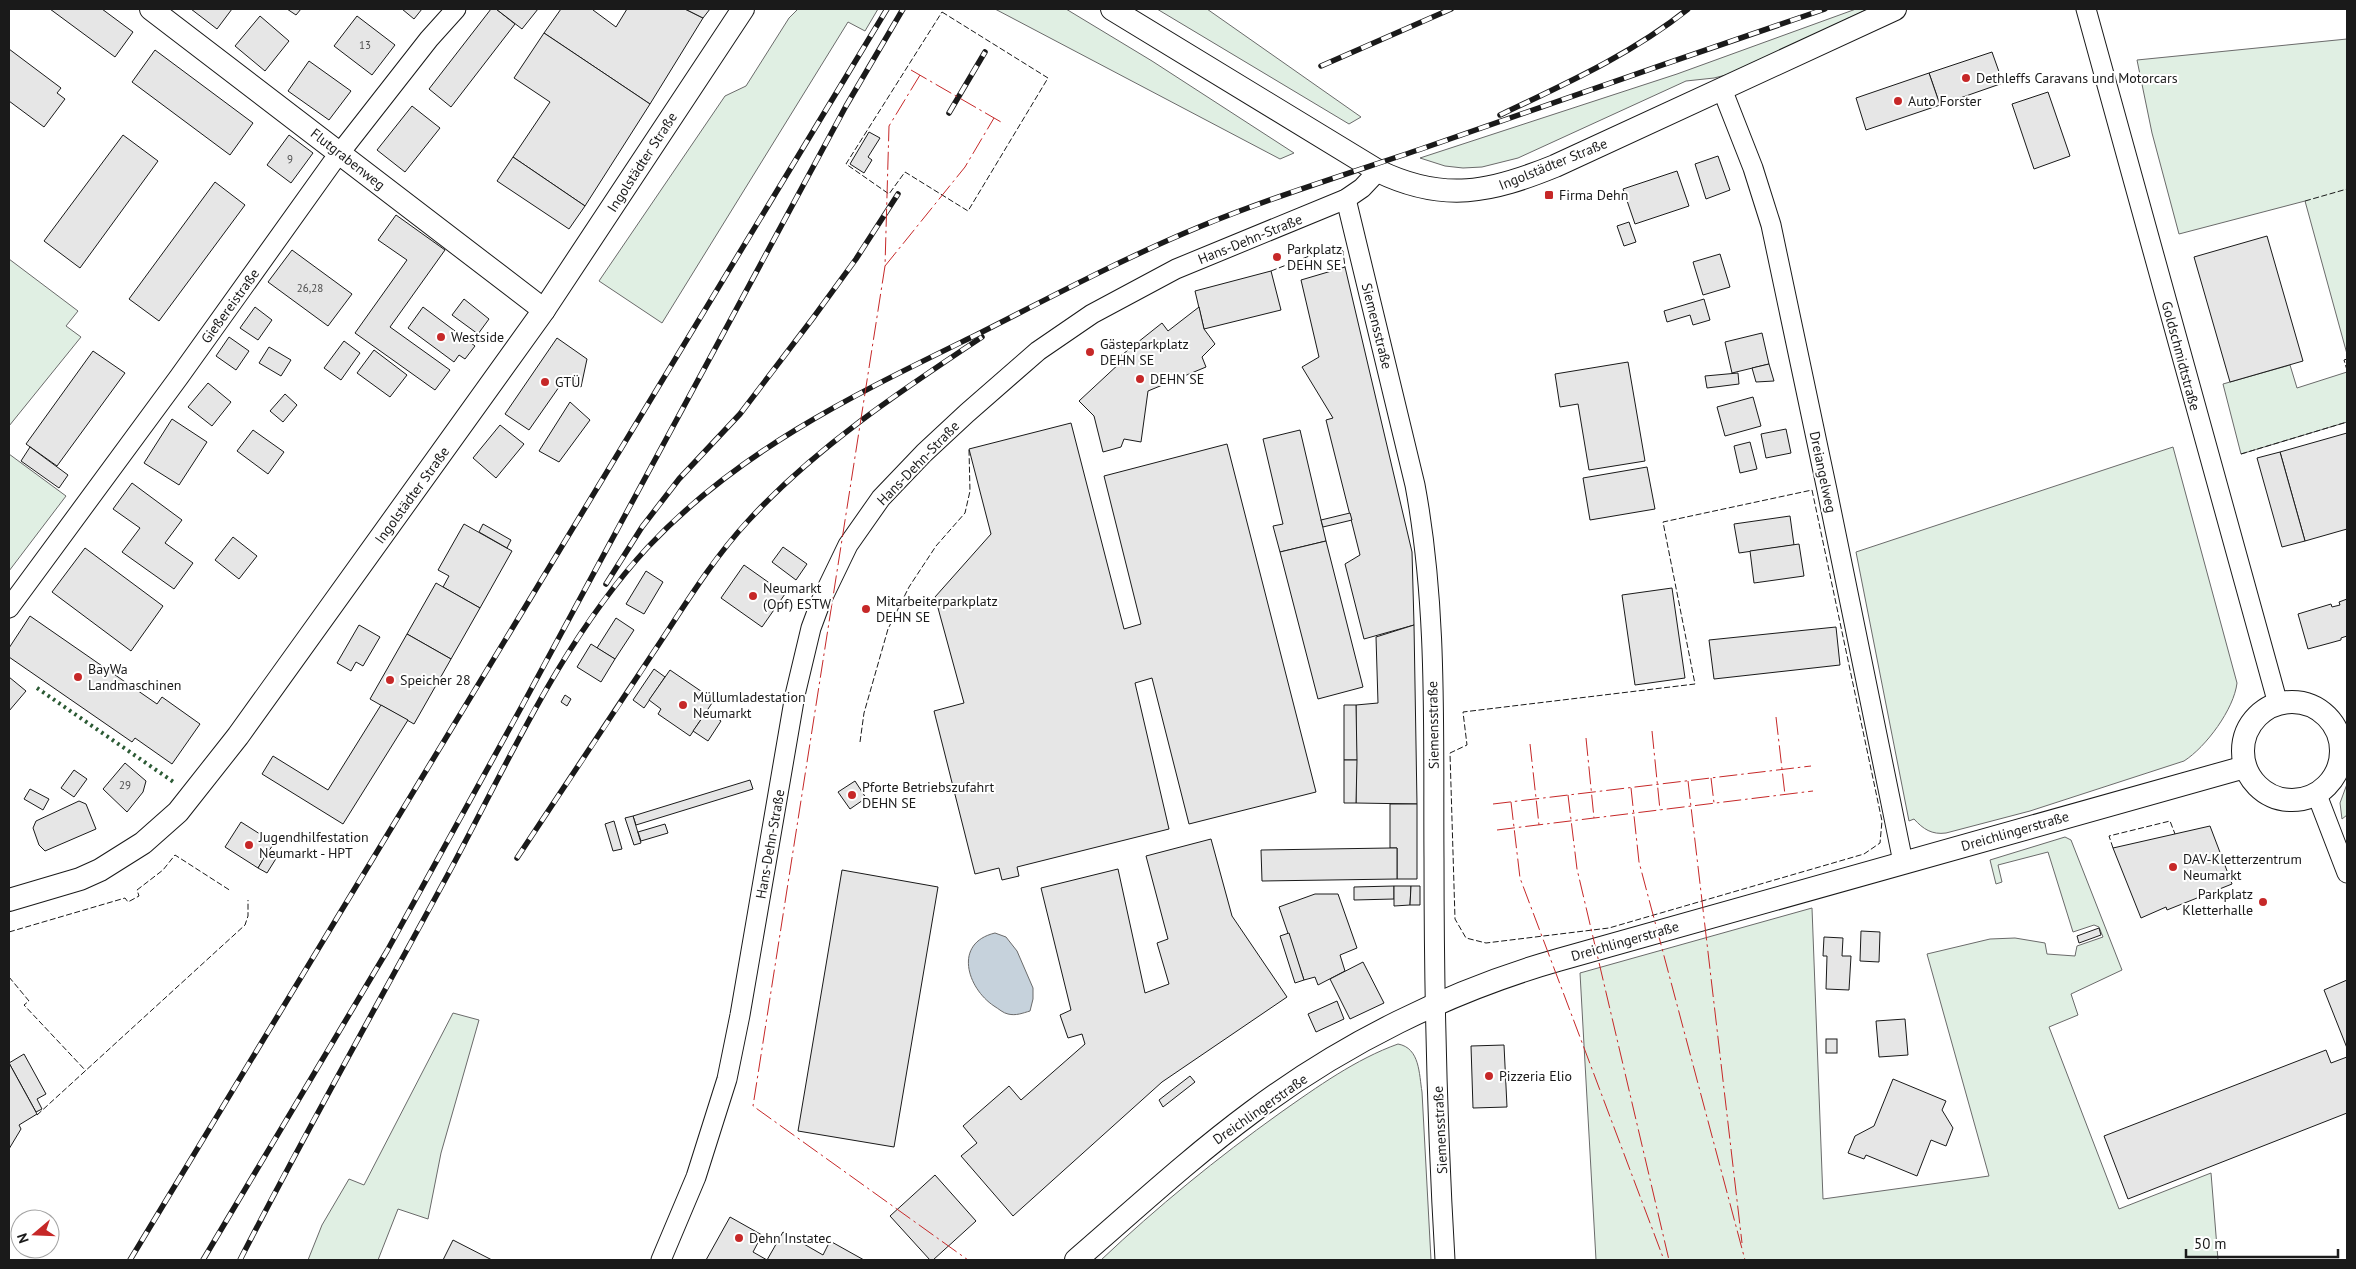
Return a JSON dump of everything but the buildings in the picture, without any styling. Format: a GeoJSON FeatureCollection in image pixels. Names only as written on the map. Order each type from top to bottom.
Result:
{"type":"FeatureCollection","features":[{"type":"Feature","properties":{"kind":"street","name":"Flutgrabenweg"},"geometry":{"type":"LineString","coordinates":[[151,9],[544,310]]}},
{"type":"Feature","properties":{"kind":"street","name":"Gießereistraße"},"geometry":{"type":"LineString","coordinates":[[9,608],[179,378],[340,153],[456,9]]}},
{"type":"Feature","properties":{"kind":"street","name":"Ingolstädter Straße"},"geometry":{"type":"LineString","coordinates":[[9,900],[80,879],[100,870],[143,843],[178,812],[238,736],[544,310],[743,9]]}},
{"type":"Feature","properties":{"kind":"street","name":"Ingolstädter Straße"},"geometry":{"type":"LineString","coordinates":[[1112,9],[1378,171],[1425,188],[1459,191],[1499,186],[1555,166],[1895,9]]}},
{"type":"Feature","properties":{"kind":"street","name":"Goldschmidtstraße"},"geometry":{"type":"LineString","coordinates":[[2086,9],[2278,704]]}},
{"type":"Feature","properties":{"kind":"street","name":"Dreiangelweg"},"geometry":{"type":"LineString","coordinates":[[1722,89],[1753,168],[1770,225],[1829,500],[1903,862]]}},
{"type":"Feature","properties":{"kind":"street","name":"Hans-Dehn-Straße"},"geometry":{"type":"LineString","coordinates":[[661,1260],[696,1178],[712,1133],[727,1079],[742,1006],[795,695],[806,647],[821,601],[856,532],[882,498],[924,453],[1024,363],[1059,336],[1092,314],[1176,269],[1346,199],[1362,188],[1378,171]]}},
{"type":"Feature","properties":{"kind":"street","name":"Siemensstraße"},"geometry":{"type":"LineString","coordinates":[[1346,199],[1415,485],[1424,532],[1430,605],[1433,734],[1434,1005],[1445,1260]]}},
{"type":"Feature","properties":{"kind":"street"},"geometry":{"type":"LineString","coordinates":[[2293,702],[2309,704],[2333,722],[2344,736],[2338,770],[2330,784],[2316,795],[2303,800],[2288,801],[2274,798],[2256,785],[2245,766],[2243,751],[2245,736],[2253,722],[2264,710],[2278,704],[2293,702]]}},
{"type":"Feature","properties":{"kind":"street","name":"Dreichlingerstraße"},"geometry":{"type":"LineString","coordinates":[[1076,1260],[1198,1154],[1254,1111],[1370,1038],[1434,1005],[1513,973],[2245,766]]}},
{"type":"Feature","properties":{"kind":"street"},"geometry":{"type":"LineString","coordinates":[[2316,795],[2347,873]]}},
{"type":"Feature","properties":{"kind":"green space"},"geometry":{"type":"Polygon","coordinates":[[[798,9],[878,9],[865,31],[848,22],[662,323],[599,281],[725,96],[746,86],[789,18],[798,9]]]}},
{"type":"Feature","properties":{"kind":"green space"},"geometry":{"type":"Polygon","coordinates":[[[995,9],[1066,9],[1152,61],[1294,153],[1280,159],[995,9]]]}},
{"type":"Feature","properties":{"kind":"green space"},"geometry":{"type":"Polygon","coordinates":[[[1157,9],[1207,9],[1361,117],[1349,124],[1157,9]]]}},
{"type":"Feature","properties":{"kind":"green space"},"geometry":{"type":"Polygon","coordinates":[[[1856,9],[1868,9],[1730,74],[1686,81],[1518,158],[1482,167],[1463,168],[1445,166],[1420,158],[1677,74],[1856,9]]]}},
{"type":"Feature","properties":{"kind":"green space"},"geometry":{"type":"Polygon","coordinates":[[[2347,39],[2347,354],[2305,201],[2179,234],[2152,133],[2137,60],[2347,39]]]}},
{"type":"Feature","properties":{"kind":"green space"},"geometry":{"type":"Polygon","coordinates":[[[9,259],[78,311],[66,326],[81,337],[9,426],[9,259]]]}},
{"type":"Feature","properties":{"kind":"green space"},"geometry":{"type":"Polygon","coordinates":[[[2290,365],[2297,388],[2347,372],[2347,422],[2241,454],[2223,384],[2290,365]]]}},
{"type":"Feature","properties":{"kind":"green space"},"geometry":{"type":"Polygon","coordinates":[[[2173,447],[2237,683],[2231,704],[2218,726],[2201,747],[2184,761],[2030,811],[1946,833],[1936,833],[1928,830],[1914,819],[1909,821],[1856,552],[2173,447]]]}},
{"type":"Feature","properties":{"kind":"green space"},"geometry":{"type":"Polygon","coordinates":[[[9,454],[66,496],[9,571],[9,454]]]}},
{"type":"Feature","properties":{"kind":"green space"},"geometry":{"type":"Polygon","coordinates":[[[2347,784],[2347,815],[2342,819],[2340,803],[2347,784]]]}},
{"type":"Feature","properties":{"kind":"green space"},"geometry":{"type":"Polygon","coordinates":[[[2065,837],[2071,840],[2122,970],[2071,994],[2078,1015],[2049,1027],[2119,1209],[2211,1173],[2218,1260],[1596,1260],[1580,973],[1812,908],[1823,1199],[1989,1176],[1927,954],[1990,939],[2015,938],[2045,943],[2047,954],[2075,956],[2077,946],[2103,937],[2099,927],[2094,925],[2073,932],[2048,852],[1998,865],[2002,882],[1996,884],[1990,860],[2065,837]]]}},
{"type":"Feature","properties":{"kind":"green space"},"geometry":{"type":"Polygon","coordinates":[[[453,1013],[479,1020],[441,1153],[428,1219],[398,1209],[378,1260],[308,1260],[322,1225],[349,1179],[364,1185],[453,1013]]]}},
{"type":"Feature","properties":{"kind":"green space"},"geometry":{"type":"Polygon","coordinates":[[[1398,1044],[1405,1046],[1411,1051],[1417,1063],[1420,1077],[1431,1260],[1101,1260],[1210,1165],[1257,1130],[1337,1074],[1367,1057],[1398,1044]]]}},
{"type":"Feature","properties":{"kind":"shaded area"},"geometry":{"type":"Polygon","coordinates":[[[995,933],[1006,937],[1017,951],[1033,988],[1030,1011],[1014,1015],[1003,1012],[985,998],[971,978],[969,956],[973,946],[982,938],[995,933]]]}},
{"type":"Feature","properties":{"kind":"railway"},"geometry":{"type":"LineString","coordinates":[[130,1260],[887,9]]}},
{"type":"Feature","properties":{"kind":"railway"},"geometry":{"type":"LineString","coordinates":[[203,1260],[387,951],[522,706],[846,106],[903,9]]}},
{"type":"Feature","properties":{"kind":"railway"},"geometry":{"type":"LineString","coordinates":[[1321,66],[1451,9]]}},
{"type":"Feature","properties":{"kind":"railway"},"geometry":{"type":"LineString","coordinates":[[1500,115],[1573,80],[1621,54],[1667,25],[1688,9]]}},
{"type":"Feature","properties":{"kind":"railway"},"geometry":{"type":"LineString","coordinates":[[240,1260],[540,700],[564,659],[590,620],[648,547],[684,512],[722,480],[803,425],[845,401],[1088,278],[1199,227],[1282,196],[1825,9]]}},
{"type":"Feature","properties":{"kind":"railway"},"geometry":{"type":"LineString","coordinates":[[949,113],[985,52]]}},
{"type":"Feature","properties":{"kind":"railway"},"geometry":{"type":"LineString","coordinates":[[606,584],[642,527],[679,479],[740,414],[813,318],[856,259],[898,194]]}},
{"type":"Feature","properties":{"kind":"railway"},"geometry":{"type":"LineString","coordinates":[[517,858],[698,585],[748,521],[801,469],[859,422],[982,337]]}},
{"type":"Feature","properties":{"kind":"hedge"},"geometry":{"type":"LineString","coordinates":[[37,688],[175,783]]}},
{"type":"Feature","properties":{"kind":"fence"},"geometry":{"type":"LineString","coordinates":[[942,12],[1048,78],[968,211],[905,172],[889,194],[846,164],[942,12]]}},
{"type":"Feature","properties":{"kind":"fence"},"geometry":{"type":"LineString","coordinates":[[2305,201],[2347,189]]}},
{"type":"Feature","properties":{"kind":"fence"},"geometry":{"type":"LineString","coordinates":[[1271,271],[1335,246],[1343,251],[1345,267]]}},
{"type":"Feature","properties":{"kind":"fence"},"geometry":{"type":"LineString","coordinates":[[2347,359],[2344,360],[2347,370]]}},
{"type":"Feature","properties":{"kind":"fence"},"geometry":{"type":"LineString","coordinates":[[2241,454],[2347,422]]}},
{"type":"Feature","properties":{"kind":"fence"},"geometry":{"type":"LineString","coordinates":[[860,742],[864,713],[888,629],[909,587],[936,546],[965,513],[970,491],[969,450]]}},
{"type":"Feature","properties":{"kind":"fence"},"geometry":{"type":"LineString","coordinates":[[1812,490],[1882,821],[1880,843],[1864,854],[1609,928],[1486,943],[1466,938],[1455,919],[1450,753],[1467,745],[1463,712],[1695,684],[1663,522],[1812,490]]}},
{"type":"Feature","properties":{"kind":"fence"},"geometry":{"type":"LineString","coordinates":[[2113,848],[2109,836],[2170,821],[2175,834]]}},
{"type":"Feature","properties":{"kind":"fence"},"geometry":{"type":"LineString","coordinates":[[9,932],[125,898],[128,902],[139,896],[137,890],[163,870],[175,855],[231,891]]}},
{"type":"Feature","properties":{"kind":"fence"},"geometry":{"type":"LineString","coordinates":[[37,1115],[245,925],[248,916],[248,900]]}},
{"type":"Feature","properties":{"kind":"fence"},"geometry":{"type":"LineString","coordinates":[[9,977],[29,1001],[24,1005],[86,1071]]}},
{"type":"Feature","properties":{"kind":"power"},"geometry":{"type":"LineString","coordinates":[[911,70],[1001,122]]}},
{"type":"Feature","properties":{"kind":"power"},"geometry":{"type":"LineString","coordinates":[[920,75],[889,126],[885,266],[753,1106],[968,1260]]}},
{"type":"Feature","properties":{"kind":"power"},"geometry":{"type":"LineString","coordinates":[[885,266],[965,167],[994,118]]}},
{"type":"Feature","properties":{"kind":"power"},"geometry":{"type":"LineString","coordinates":[[1776,717],[1785,795]]}},
{"type":"Feature","properties":{"kind":"power"},"geometry":{"type":"LineString","coordinates":[[1652,731],[1660,810]]}},
{"type":"Feature","properties":{"kind":"power"},"geometry":{"type":"LineString","coordinates":[[1586,738],[1594,818]]}},
{"type":"Feature","properties":{"kind":"power"},"geometry":{"type":"LineString","coordinates":[[1530,744],[1539,825]]}},
{"type":"Feature","properties":{"kind":"power"},"geometry":{"type":"LineString","coordinates":[[1493,804],[1811,766]]}},
{"type":"Feature","properties":{"kind":"power"},"geometry":{"type":"LineString","coordinates":[[1711,778],[1714,803]]}},
{"type":"Feature","properties":{"kind":"power"},"geometry":{"type":"LineString","coordinates":[[1688,781],[1742,1243]]}},
{"type":"Feature","properties":{"kind":"power"},"geometry":{"type":"LineString","coordinates":[[1631,788],[1639,862],[1745,1260]]}},
{"type":"Feature","properties":{"kind":"power"},"geometry":{"type":"LineString","coordinates":[[1497,830],[1813,791]]}},
{"type":"Feature","properties":{"kind":"power"},"geometry":{"type":"LineString","coordinates":[[1568,795],[1577,869],[1669,1260]]}},
{"type":"Feature","properties":{"kind":"power"},"geometry":{"type":"LineString","coordinates":[[1511,802],[1520,878],[1664,1260]]}},
{"type":"Feature","properties":{"kind":"place","name":"Dethleffs Caravans und Motorcars"},"geometry":{"type":"Point","coordinates":[1966,78]}},
{"type":"Feature","properties":{"kind":"place","name":"Auto Forster"},"geometry":{"type":"Point","coordinates":[1898,101]}},
{"type":"Feature","properties":{"kind":"place","name":"Firma Dehn"},"geometry":{"type":"Point","coordinates":[1549,195]}},
{"type":"Feature","properties":{"kind":"place","name":"Parkplatz DEHN SE"},"geometry":{"type":"Point","coordinates":[1277,257]}},
{"type":"Feature","properties":{"kind":"place","name":"Westside"},"geometry":{"type":"Point","coordinates":[441,337]}},
{"type":"Feature","properties":{"kind":"place","name":"Gästeparkplatz DEHN SE"},"geometry":{"type":"Point","coordinates":[1090,352]}},
{"type":"Feature","properties":{"kind":"place","name":"DEHN SE"},"geometry":{"type":"Point","coordinates":[1140,379]}},
{"type":"Feature","properties":{"kind":"place","name":"GTÜ"},"geometry":{"type":"Point","coordinates":[545,382]}},
{"type":"Feature","properties":{"kind":"place","name":"Neumarkt (Opf) ESTW"},"geometry":{"type":"Point","coordinates":[753,596]}},
{"type":"Feature","properties":{"kind":"place","name":"Mitarbeiterparkplatz DEHN SE"},"geometry":{"type":"Point","coordinates":[866,609]}},
{"type":"Feature","properties":{"kind":"place","name":"BayWa Landmaschinen"},"geometry":{"type":"Point","coordinates":[78,677]}},
{"type":"Feature","properties":{"kind":"place","name":"Speicher 28"},"geometry":{"type":"Point","coordinates":[390,680]}},
{"type":"Feature","properties":{"kind":"place","name":"Müllumladestation Neumarkt"},"geometry":{"type":"Point","coordinates":[683,705]}},
{"type":"Feature","properties":{"kind":"place","name":"Pforte Betriebszufahrt DEHN SE"},"geometry":{"type":"Point","coordinates":[852,795]}},
{"type":"Feature","properties":{"kind":"place","name":"Jugendhilfestation Neumarkt - HPT"},"geometry":{"type":"Point","coordinates":[249,845]}},
{"type":"Feature","properties":{"kind":"place","name":"DAV-Kletterzentrum Neumarkt"},"geometry":{"type":"Point","coordinates":[2173,867]}},
{"type":"Feature","properties":{"kind":"place","name":"Parkplatz Kletterhalle"},"geometry":{"type":"Point","coordinates":[2263,902]}},
{"type":"Feature","properties":{"kind":"place","name":"Pizzeria Elio"},"geometry":{"type":"Point","coordinates":[1489,1076]}},
{"type":"Feature","properties":{"kind":"place","name":"Dehn Instatec"},"geometry":{"type":"Point","coordinates":[739,1238]}}]}
